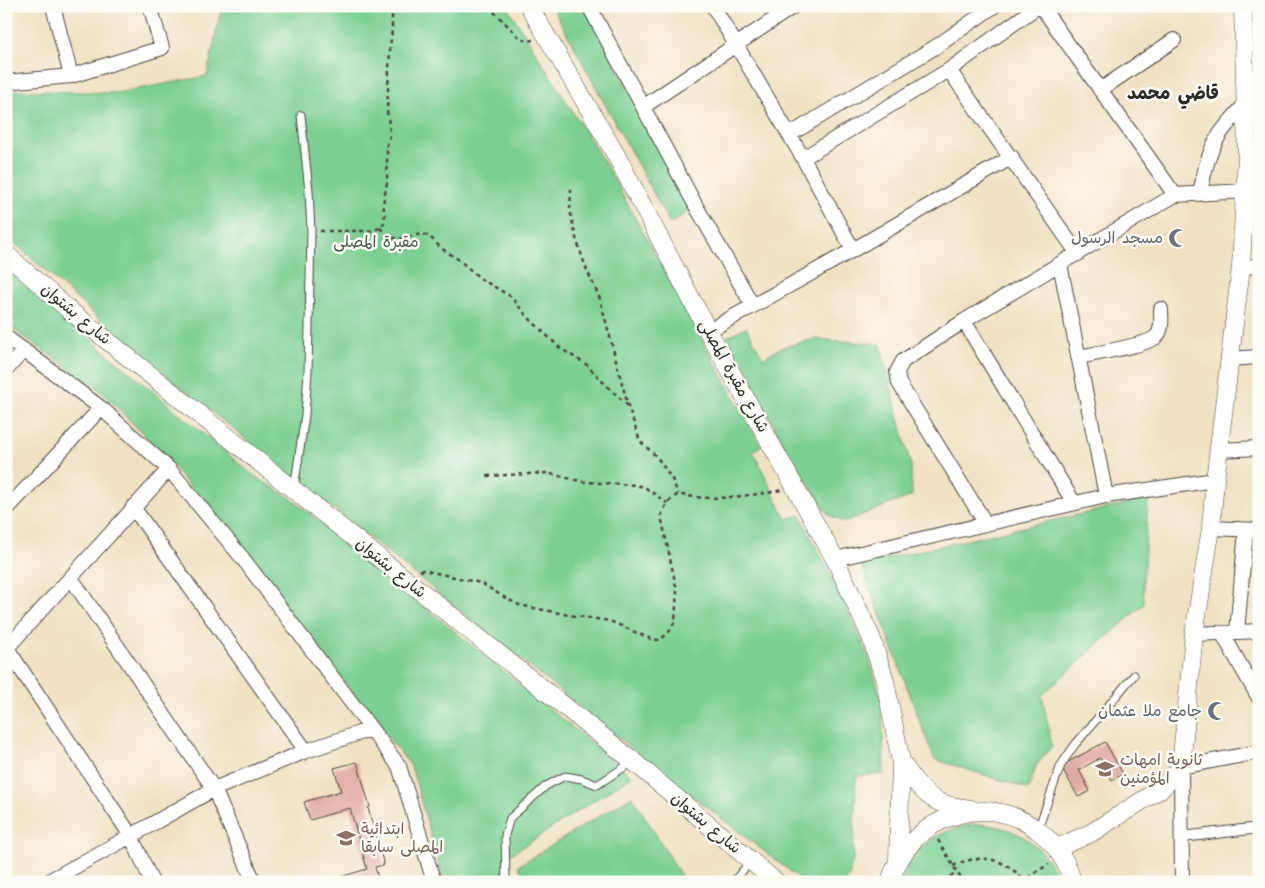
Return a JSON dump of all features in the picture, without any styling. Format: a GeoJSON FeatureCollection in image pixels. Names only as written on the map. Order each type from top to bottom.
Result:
{"type":"FeatureCollection","features":[{"type":"Feature","properties":{"kind":"street"},"geometry":{"type":"LineString","coordinates":[[53,6],[71,76]]}},
{"type":"Feature","properties":{"kind":"street"},"geometry":{"type":"LineString","coordinates":[[6,82],[71,76],[162,48],[150,6]]}},
{"type":"Feature","properties":{"kind":"street","name":"شارع مقبرة المصلى"},"geometry":{"type":"LineString","coordinates":[[529,6],[616,156],[708,331],[835,559],[871,637],[885,681],[900,762],[898,860]]}},
{"type":"Feature","properties":{"kind":"street"},"geometry":{"type":"LineString","coordinates":[[589,6],[696,208],[753,306]]}},
{"type":"Feature","properties":{"kind":"street"},"geometry":{"type":"LineString","coordinates":[[713,6],[803,158],[853,250]]}},
{"type":"Feature","properties":{"kind":"street"},"geometry":{"type":"LineString","coordinates":[[643,107],[794,6]]}},
{"type":"Feature","properties":{"kind":"street"},"geometry":{"type":"LineString","coordinates":[[789,136],[937,46],[994,6]]}},
{"type":"Feature","properties":{"kind":"street"},"geometry":{"type":"LineString","coordinates":[[803,158],[949,70],[1039,6],[1176,195]]}},
{"type":"Feature","properties":{"kind":"street"},"geometry":{"type":"LineString","coordinates":[[1182,882],[1181,767],[1194,634],[1211,528],[1229,359],[1250,267],[1252,213],[1245,191],[1253,155],[1245,104],[1243,6]]}},
{"type":"Feature","properties":{"kind":"street"},"geometry":{"type":"LineString","coordinates":[[1100,90],[1174,40]]}},
{"type":"Feature","properties":{"kind":"street"},"geometry":{"type":"LineString","coordinates":[[949,70],[1078,254]]}},
{"type":"Feature","properties":{"kind":"street"},"geometry":{"type":"LineString","coordinates":[[1200,194],[1204,172],[1214,146],[1220,135],[1245,104]]}},
{"type":"Feature","properties":{"kind":"street"},"geometry":{"type":"LineString","coordinates":[[708,331],[1012,158]]}},
{"type":"Feature","properties":{"kind":"street"},"geometry":{"type":"LineString","coordinates":[[986,524],[899,383],[897,372],[903,361],[964,321],[1176,195],[1245,191]]}},
{"type":"Feature","properties":{"kind":"street","name":"شارع بشتوان"},"geometry":{"type":"LineString","coordinates":[[6,254],[77,316],[633,762],[776,882]]}},
{"type":"Feature","properties":{"kind":"street"},"geometry":{"type":"LineString","coordinates":[[1060,264],[1106,496]]}},
{"type":"Feature","properties":{"kind":"street"},"geometry":{"type":"LineString","coordinates":[[1078,357],[1144,343],[1154,338],[1161,329],[1161,309]]}},
{"type":"Feature","properties":{"kind":"street"},"geometry":{"type":"LineString","coordinates":[[964,321],[1074,504]]}},
{"type":"Feature","properties":{"kind":"street"},"geometry":{"type":"LineString","coordinates":[[6,337],[101,408],[169,469],[244,560],[399,766],[434,882]]}},
{"type":"Feature","properties":{"kind":"street"},"geometry":{"type":"LineString","coordinates":[[6,370],[24,350]]}},
{"type":"Feature","properties":{"kind":"street"},"geometry":{"type":"LineString","coordinates":[[1229,359],[1259,357]]}},
{"type":"Feature","properties":{"kind":"street"},"geometry":{"type":"LineString","coordinates":[[6,510],[101,408]]}},
{"type":"Feature","properties":{"kind":"street"},"geometry":{"type":"LineString","coordinates":[[1219,450],[1259,448]]}},
{"type":"Feature","properties":{"kind":"street"},"geometry":{"type":"LineString","coordinates":[[152,882],[132,836],[7,648],[169,469]]}},
{"type":"Feature","properties":{"kind":"street"},"geometry":{"type":"LineString","coordinates":[[835,559],[1106,496],[1215,480]]}},
{"type":"Feature","properties":{"kind":"street"},"geometry":{"type":"LineString","coordinates":[[133,507],[306,752]]}},
{"type":"Feature","properties":{"kind":"street"},"geometry":{"type":"LineString","coordinates":[[1211,528],[1252,530],[1237,632]]}},
{"type":"Feature","properties":{"kind":"street"},"geometry":{"type":"LineString","coordinates":[[71,578],[214,789],[254,882]]}},
{"type":"Feature","properties":{"kind":"street"},"geometry":{"type":"LineString","coordinates":[[1194,634],[1259,631]]}},
{"type":"Feature","properties":{"kind":"street"},"geometry":{"type":"LineString","coordinates":[[1222,633],[1259,698]]}},
{"type":"Feature","properties":{"kind":"street"},"geometry":{"type":"LineString","coordinates":[[47,882],[214,789],[306,752],[371,729]]}},
{"type":"Feature","properties":{"kind":"street"},"geometry":{"type":"LineString","coordinates":[[1051,852],[1092,833],[1162,788],[1181,767],[1259,752]]}},
{"type":"Feature","properties":{"kind":"street","name":"شارع مقبرة المصلى"},"geometry":{"type":"LineString","coordinates":[[900,762],[930,798],[947,805],[988,811]]}},
{"type":"Feature","properties":{"kind":"street"},"geometry":{"type":"LineString","coordinates":[[890,882],[898,860],[914,839],[936,823],[961,813],[988,811],[1014,816],[1038,829],[1051,852],[1070,872],[1072,882]]}},
{"type":"Feature","properties":{"kind":"street"},"geometry":{"type":"LineString","coordinates":[[1182,837],[1259,828]]}},
{"type":"Feature","properties":{"kind":"lane"},"geometry":{"type":"LineString","coordinates":[[294,489],[307,392],[310,231],[309,191],[301,115]]}},
{"type":"Feature","properties":{"kind":"lane"},"geometry":{"type":"LineString","coordinates":[[1038,829],[1061,765],[1074,746],[1134,674]]}},
{"type":"Feature","properties":{"kind":"lane"},"geometry":{"type":"LineString","coordinates":[[506,882],[505,835],[510,818],[546,786],[565,776],[582,779],[598,785],[633,762]]}},
{"type":"Feature","properties":{"kind":"lane"},"geometry":{"type":"LineString","coordinates":[[733,882],[752,861]]}},
{"type":"Feature","properties":{"kind":"path"},"geometry":{"type":"LineString","coordinates":[[310,231],[368,232],[380,228],[384,223],[383,204],[387,183],[387,145],[390,136],[387,111],[392,6]]}},
{"type":"Feature","properties":{"kind":"path"},"geometry":{"type":"LineString","coordinates":[[488,6],[521,39],[533,40],[545,34]]}},
{"type":"Feature","properties":{"kind":"path"},"geometry":{"type":"LineString","coordinates":[[571,189],[570,210],[576,238],[586,268],[600,299],[628,406],[640,441],[657,457],[673,481],[678,494]]}},
{"type":"Feature","properties":{"kind":"path"},"geometry":{"type":"LineString","coordinates":[[380,228],[392,238],[403,238],[421,234],[429,236],[441,248],[459,260],[481,279],[510,296],[526,316],[560,348],[587,365],[628,406]]}},
{"type":"Feature","properties":{"kind":"path"},"geometry":{"type":"LineString","coordinates":[[487,476],[546,473],[584,482],[636,485],[646,488],[667,504]]}},
{"type":"Feature","properties":{"kind":"path"},"geometry":{"type":"LineString","coordinates":[[678,494],[690,497],[722,498],[772,492],[794,486]]}},
{"type":"Feature","properties":{"kind":"path"},"geometry":{"type":"LineString","coordinates":[[405,578],[423,570],[481,583],[519,605],[610,621],[651,639],[660,640],[669,632],[675,621],[677,591],[661,516],[667,504],[678,494]]}},
{"type":"Feature","properties":{"kind":"path"},"geometry":{"type":"LineString","coordinates":[[935,836],[963,882]]}},
{"type":"Feature","properties":{"kind":"path"},"geometry":{"type":"LineString","coordinates":[[954,866],[978,858],[995,860],[1011,868],[1022,881],[1050,863],[1051,852]]}},
{"type":"Feature","properties":{"kind":"path"},"geometry":{"type":"LineString","coordinates":[[944,882],[957,872]]}},
{"type":"Feature","properties":{"kind":"green space","name":"مقبرة المصلى"},"geometry":{"type":"Polygon","coordinates":[[[222,6],[507,6],[607,167],[761,446],[753,451],[786,519],[800,515],[849,612],[868,656],[882,701],[884,774],[856,776],[853,860],[846,882],[804,882],[651,764],[134,350],[11,240],[6,215],[6,90],[116,93],[207,76],[222,6]]]}},
{"type":"Feature","properties":{"kind":"green space"},"geometry":{"type":"Polygon","coordinates":[[[552,6],[585,6],[691,210],[670,224],[552,6]]]}},
{"type":"Feature","properties":{"kind":"green space"},"geometry":{"type":"Polygon","coordinates":[[[6,269],[254,476],[292,499],[632,776],[504,859],[518,882],[444,882],[411,766],[169,461],[101,391],[6,324],[6,269]]]}},
{"type":"Feature","properties":{"kind":"green space"},"geometry":{"type":"Polygon","coordinates":[[[746,327],[763,358],[780,348],[815,339],[880,344],[911,466],[912,496],[844,522],[829,515],[788,453],[727,337],[746,327]]]}},
{"type":"Feature","properties":{"kind":"green space"},"geometry":{"type":"Polygon","coordinates":[[[1148,499],[1143,583],[1144,604],[1042,695],[1052,746],[1036,766],[1029,789],[934,759],[861,564],[1148,499]]]}},
{"type":"Feature","properties":{"kind":"green space"},"geometry":{"type":"Polygon","coordinates":[[[632,796],[685,882],[528,882],[518,866],[632,796]]]}},
{"type":"Feature","properties":{"kind":"green space"},"geometry":{"type":"Polygon","coordinates":[[[979,824],[1006,829],[1028,840],[1046,857],[1059,882],[900,882],[912,858],[920,848],[940,834],[965,826],[979,824]]]}},
{"type":"Feature","properties":{"kind":"building"},"geometry":{"type":"Polygon","coordinates":[[[1105,742],[1123,774],[1112,780],[1100,758],[1079,770],[1090,791],[1078,797],[1061,766],[1105,742]]]}},
{"type":"Feature","properties":{"kind":"building"},"geometry":{"type":"Polygon","coordinates":[[[357,762],[384,865],[375,867],[379,882],[330,882],[330,880],[367,869],[350,808],[310,820],[304,802],[341,791],[334,768],[357,762]]]}},
{"type":"Feature","properties":{"kind":"place","name":"مسجد الرسول"},"geometry":{"type":"Point","coordinates":[1178,238]}},
{"type":"Feature","properties":{"kind":"place","name":"جامع ملا عثمان"},"geometry":{"type":"Point","coordinates":[1217,711]}},
{"type":"Feature","properties":{"kind":"place","name":"ثانوية امهات المؤمنين"},"geometry":{"type":"Point","coordinates":[1105,769]}},
{"type":"Feature","properties":{"kind":"place","name":"ابتدائية المصلى سابقا"},"geometry":{"type":"Point","coordinates":[346,838]}},
{"type":"Feature","properties":{"kind":"district","name":"قاضي محمد"},"geometry":{"type":"Point","coordinates":[1173,93]}}]}
